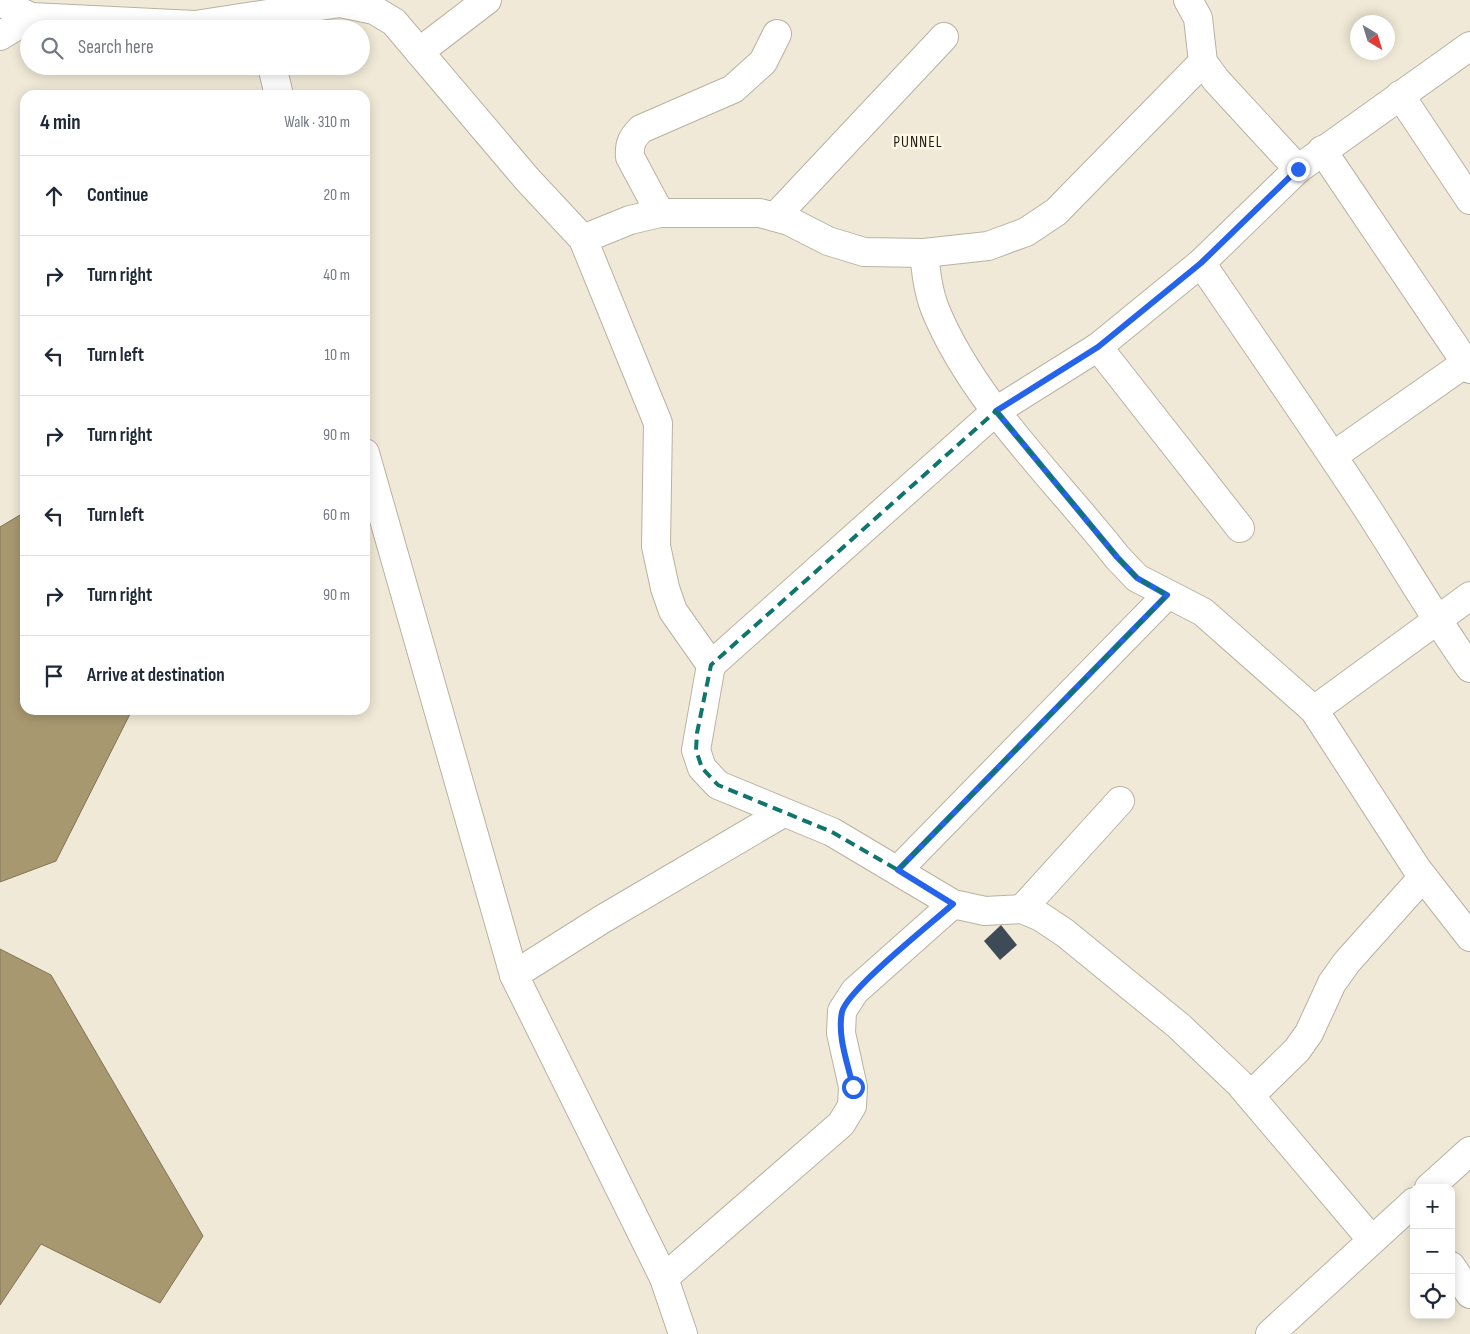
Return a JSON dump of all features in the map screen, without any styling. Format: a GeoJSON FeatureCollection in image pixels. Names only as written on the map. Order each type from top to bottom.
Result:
{"type":"FeatureCollection","features":[{"type":"Feature","properties":{"kind":"street"},"geometry":{"type":"LineString","coordinates":[[419,52],[487,0]]}},
{"type":"Feature","properties":{"kind":"street"},"geometry":{"type":"LineString","coordinates":[[1188,0],[1198,18],[1203,62],[1216,80],[1298,169]]}},
{"type":"Feature","properties":{"kind":"street"},"geometry":{"type":"LineString","coordinates":[[4,2],[31,17],[101,20]]}},
{"type":"Feature","properties":{"kind":"street"},"geometry":{"type":"LineString","coordinates":[[221,20],[340,3],[374,10],[394,22],[527,179],[583,239],[614,310],[658,423],[656,546],[665,588],[673,611],[711,665]]}},
{"type":"Feature","properties":{"kind":"street"},"geometry":{"type":"LineString","coordinates":[[26,20],[31,17]]}},
{"type":"Feature","properties":{"kind":"street"},"geometry":{"type":"LineString","coordinates":[[0,36],[20,24]]}},
{"type":"Feature","properties":{"kind":"street"},"geometry":{"type":"LineString","coordinates":[[660,213],[630,157],[629,147],[633,136],[641,129],[733,89],[763,62],[777,34]]}},
{"type":"Feature","properties":{"kind":"street"},"geometry":{"type":"LineString","coordinates":[[775,217],[944,37]]}},
{"type":"Feature","properties":{"kind":"street"},"geometry":{"type":"LineString","coordinates":[[1371,1239],[1250,1096],[1164,1014],[1065,933],[1042,917],[1022,909],[985,911],[953,904],[832,832],[718,785],[702,768],[696,750],[697,733],[711,665],[996,411],[1098,347],[1201,263],[1298,169],[1400,94],[1470,46]]}},
{"type":"Feature","properties":{"kind":"street"},"geometry":{"type":"LineString","coordinates":[[583,239],[630,220],[660,213],[760,213],[789,221],[828,242],[864,252],[924,253],[988,246],[1026,232],[1056,212],[1203,62]]}},
{"type":"Feature","properties":{"kind":"street"},"geometry":{"type":"LineString","coordinates":[[274,75],[277,90]]}},
{"type":"Feature","properties":{"kind":"street"},"geometry":{"type":"LineString","coordinates":[[1400,94],[1470,200]]}},
{"type":"Feature","properties":{"kind":"street"},"geometry":{"type":"LineString","coordinates":[[1322,150],[1469,364],[1333,456]]}},
{"type":"Feature","properties":{"kind":"street"},"geometry":{"type":"LineString","coordinates":[[924,253],[927,283],[935,308],[952,344],[996,411],[1117,557],[1137,578],[1203,612],[1314,710],[1423,877],[1470,937]]}},
{"type":"Feature","properties":{"kind":"street"},"geometry":{"type":"LineString","coordinates":[[1201,263],[1333,456],[1389,542],[1435,620],[1470,668]]}},
{"type":"Feature","properties":{"kind":"street"},"geometry":{"type":"LineString","coordinates":[[1098,347],[1240,528]]}},
{"type":"Feature","properties":{"kind":"street"},"geometry":{"type":"LineString","coordinates":[[370,471],[514,975],[664,1278],[683,1334]]}},
{"type":"Feature","properties":{"kind":"street"},"geometry":{"type":"LineString","coordinates":[[898,870],[1167,595]]}},
{"type":"Feature","properties":{"kind":"street"},"geometry":{"type":"LineString","coordinates":[[1314,710],[1470,596]]}},
{"type":"Feature","properties":{"kind":"street"},"geometry":{"type":"LineString","coordinates":[[1022,909],[1120,801]]}},
{"type":"Feature","properties":{"kind":"street"},"geometry":{"type":"LineString","coordinates":[[514,975],[600,920],[783,813]]}},
{"type":"Feature","properties":{"kind":"street"},"geometry":{"type":"LineString","coordinates":[[1250,1096],[1297,1050],[1309,1033],[1332,983],[1347,962],[1423,877]]}},
{"type":"Feature","properties":{"kind":"street"},"geometry":{"type":"LineString","coordinates":[[664,1278],[841,1124],[852,1106],[853,1087],[841,1033],[842,1011],[855,991],[953,904]]}},
{"type":"Feature","properties":{"kind":"street"},"geometry":{"type":"LineString","coordinates":[[1435,1184],[1470,1151]]}},
{"type":"Feature","properties":{"kind":"street"},"geometry":{"type":"LineString","coordinates":[[1279,1330],[1371,1239],[1410,1207]]}},
{"type":"Feature","properties":{"kind":"street"},"geometry":{"type":"LineString","coordinates":[[1455,1272],[1470,1294]]}},
{"type":"Feature","properties":{"kind":"highlighted area"},"geometry":{"type":"Polygon","coordinates":[[[996,411],[1117,557],[1137,578],[1167,595],[898,870],[832,832],[718,785],[702,768],[696,750],[697,733],[711,665],[996,411]]]}},
{"type":"Feature","properties":{"kind":"shaded area"},"geometry":{"type":"Polygon","coordinates":[[[20,515],[20,715],[129,715],[56,861],[0,882],[0,527],[20,515]]]}},
{"type":"Feature","properties":{"kind":"shaded area"},"geometry":{"type":"Polygon","coordinates":[[[0,949],[51,975],[203,1236],[160,1303],[41,1244],[0,1305],[0,949]]]}},
{"type":"Feature","properties":{"kind":"building"},"geometry":{"type":"Polygon","coordinates":[[[1001,925],[1017,945],[1000,960],[984,941],[1001,925]]]}},
{"type":"Feature","properties":{"kind":"district","name":"PUNNEL"},"geometry":{"type":"Point","coordinates":[918,141]}},
{"type":"Feature","properties":{"kind":"route"},"geometry":{"type":"LineString","coordinates":[[853,1087],[841,1033],[842,1011],[855,991],[953,904],[898,870],[1167,595],[1137,578],[1117,557],[996,411],[1098,347],[1201,263],[1298,169]]}}]}
